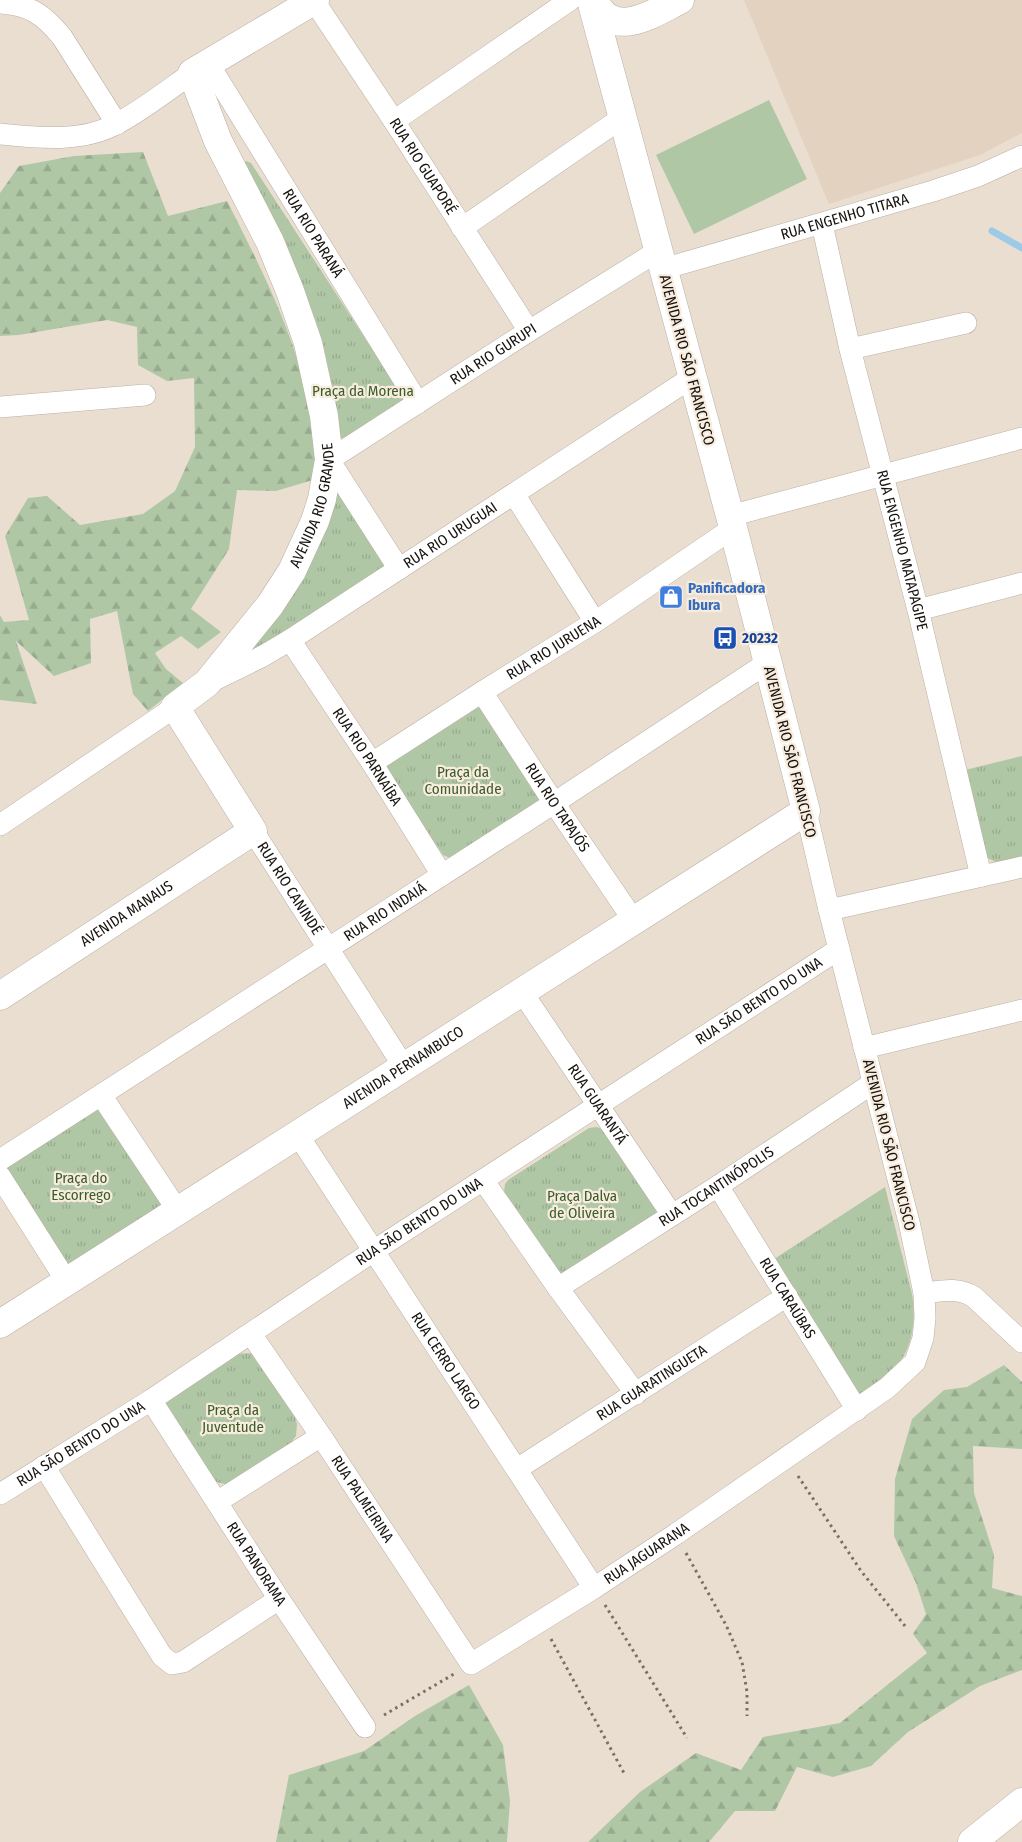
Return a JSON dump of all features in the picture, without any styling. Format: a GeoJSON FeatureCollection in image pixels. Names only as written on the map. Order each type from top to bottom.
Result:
{"type":"FeatureCollection","features":[{"type":"Feature","properties":{"kind":"main road"},"geometry":{"type":"LineString","coordinates":[[592,0],[607,17],[617,21],[629,22],[649,16],[680,0]]}},
{"type":"Feature","properties":{"kind":"main road","name":"AVENIDA RIO SÃO FRANCISCO"},"geometry":{"type":"LineString","coordinates":[[592,0],[806,811]]}},
{"type":"Feature","properties":{"kind":"main road"},"geometry":{"type":"LineString","coordinates":[[200,68],[314,1]]}},
{"type":"Feature","properties":{"kind":"main road"},"geometry":{"type":"LineString","coordinates":[[609,64],[626,38],[649,16]]}},
{"type":"Feature","properties":{"kind":"main road","name":"AVENIDA RIO GRANDE"},"geometry":{"type":"LineString","coordinates":[[175,708],[207,684],[270,605],[292,571],[315,521],[322,499],[329,460],[324,416],[308,343],[270,242],[218,141],[200,68]]}},
{"type":"Feature","properties":{"kind":"main road","name":"RUA RIO CANINDÉ"},"geometry":{"type":"LineString","coordinates":[[175,708],[253,831]]}},
{"type":"Feature","properties":{"kind":"main road","name":"AVENIDA PERNAMBUCO"},"geometry":{"type":"LineString","coordinates":[[0,1324],[806,811]]}},
{"type":"Feature","properties":{"kind":"main road","name":"AVENIDA MANAUS"},"geometry":{"type":"LineString","coordinates":[[0,996],[253,831]]}},
{"type":"Feature","properties":{"kind":"main road"},"geometry":{"type":"LineString","coordinates":[[972,1842],[1022,1802]]}},
{"type":"Feature","properties":{"kind":"street"},"geometry":{"type":"LineString","coordinates":[[394,121],[570,0]]}},
{"type":"Feature","properties":{"kind":"street","name":"RUA RIO GUAPORÉ"},"geometry":{"type":"LineString","coordinates":[[314,1],[394,121],[529,331]]}},
{"type":"Feature","properties":{"kind":"street"},"geometry":{"type":"LineString","coordinates":[[9,4],[40,15],[62,36],[117,124]]}},
{"type":"Feature","properties":{"kind":"street"},"geometry":{"type":"LineString","coordinates":[[0,134],[50,138],[70,137],[93,132],[117,124],[200,68]]}},
{"type":"Feature","properties":{"kind":"street","name":"RUA RIO PARANÁ"},"geometry":{"type":"LineString","coordinates":[[200,68],[418,403]]}},
{"type":"Feature","properties":{"kind":"street"},"geometry":{"type":"LineString","coordinates":[[462,228],[623,118]]}},
{"type":"Feature","properties":{"kind":"street","name":"RUA ENGENHO TITARA"},"geometry":{"type":"LineString","coordinates":[[660,260],[822,224],[978,176],[1022,156]]}},
{"type":"Feature","properties":{"kind":"street","name":"RUA ENGENHO MATAPAGIPE"},"geometry":{"type":"LineString","coordinates":[[822,224],[850,349],[918,610],[981,876]]}},
{"type":"Feature","properties":{"kind":"street","name":"RUA RIO GURUPI"},"geometry":{"type":"LineString","coordinates":[[329,460],[529,331],[660,260]]}},
{"type":"Feature","properties":{"kind":"street"},"geometry":{"type":"LineString","coordinates":[[850,349],[966,323]]}},
{"type":"Feature","properties":{"kind":"street","name":"RUA RIO URUGUAI"},"geometry":{"type":"LineString","coordinates":[[207,684],[290,640],[692,378]]}},
{"type":"Feature","properties":{"kind":"street"},"geometry":{"type":"LineString","coordinates":[[0,406],[145,396]]}},
{"type":"Feature","properties":{"kind":"street","name":"RUA RIO JURUENA"},"geometry":{"type":"LineString","coordinates":[[372,763],[595,622],[731,522],[882,474],[1022,438]]}},
{"type":"Feature","properties":{"kind":"street"},"geometry":{"type":"LineString","coordinates":[[329,460],[399,569]]}},
{"type":"Feature","properties":{"kind":"street"},"geometry":{"type":"LineString","coordinates":[[514,494],[595,622]]}},
{"type":"Feature","properties":{"kind":"street"},"geometry":{"type":"LineString","coordinates":[[918,610],[1022,583]]}},
{"type":"Feature","properties":{"kind":"street","name":"RUA RIO PARNAÍBA"},"geometry":{"type":"LineString","coordinates":[[290,640],[372,763],[442,875]]}},
{"type":"Feature","properties":{"kind":"street","name":"RUA RIO INDAIÁ"},"geometry":{"type":"LineString","coordinates":[[0,1160],[554,803],[767,663]]}},
{"type":"Feature","properties":{"kind":"street","name":"RUA RIO TAPAJÓS"},"geometry":{"type":"LineString","coordinates":[[482,692],[634,921]]}},
{"type":"Feature","properties":{"kind":"street","name":"AVENIDA RIO GRANDE"},"geometry":{"type":"LineString","coordinates":[[0,825],[175,708]]}},
{"type":"Feature","properties":{"kind":"street","name":"AVENIDA RIO SÃO FRANCISCO"},"geometry":{"type":"LineString","coordinates":[[806,811],[829,910],[909,1222],[924,1293],[925,1318],[923,1338],[915,1362]]}},
{"type":"Feature","properties":{"kind":"street","name":"RUA RIO CANINDÉ"},"geometry":{"type":"LineString","coordinates":[[253,831],[404,1067]]}},
{"type":"Feature","properties":{"kind":"street"},"geometry":{"type":"LineString","coordinates":[[829,910],[1022,866]]}},
{"type":"Feature","properties":{"kind":"street","name":"RUA SÃO BENTO DO UNA"},"geometry":{"type":"LineString","coordinates":[[0,1494],[151,1400],[375,1250],[839,949]]}},
{"type":"Feature","properties":{"kind":"street","name":"RUA GUARANTÁ"},"geometry":{"type":"LineString","coordinates":[[522,992],[672,1215]]}},
{"type":"Feature","properties":{"kind":"street"},"geometry":{"type":"LineString","coordinates":[[864,1048],[1022,1010]]}},
{"type":"Feature","properties":{"kind":"street","name":"RUA TOCANTINÓPOLIS"},"geometry":{"type":"LineString","coordinates":[[558,1288],[718,1186],[874,1083]]}},
{"type":"Feature","properties":{"kind":"street"},"geometry":{"type":"LineString","coordinates":[[101,1095],[178,1212]]}},
{"type":"Feature","properties":{"kind":"street","name":"RUA CERRO LARGO"},"geometry":{"type":"LineString","coordinates":[[298,1135],[600,1596]]}},
{"type":"Feature","properties":{"kind":"street"},"geometry":{"type":"LineString","coordinates":[[0,1176],[67,1282]]}},
{"type":"Feature","properties":{"kind":"street"},"geometry":{"type":"LineString","coordinates":[[483,1180],[558,1288],[636,1394]]}},
{"type":"Feature","properties":{"kind":"street","name":"RUA CARAÚBAS"},"geometry":{"type":"LineString","coordinates":[[718,1186],[857,1410]]}},
{"type":"Feature","properties":{"kind":"street"},"geometry":{"type":"LineString","coordinates":[[924,1293],[951,1290],[968,1293],[1022,1342]]}},
{"type":"Feature","properties":{"kind":"street","name":"RUA GUARATINGUETA"},"geometry":{"type":"LineString","coordinates":[[517,1469],[788,1296]]}},
{"type":"Feature","properties":{"kind":"street","name":"RUA PALMEIRINA"},"geometry":{"type":"LineString","coordinates":[[251,1334],[472,1664]]}},
{"type":"Feature","properties":{"kind":"street","name":"RUA JAGUARANA"},"geometry":{"type":"LineString","coordinates":[[472,1664],[600,1596],[676,1534],[857,1410],[887,1388],[915,1362]]}},
{"type":"Feature","properties":{"kind":"street","name":"RUA PANORAMA"},"geometry":{"type":"LineString","coordinates":[[151,1400],[279,1600],[364,1726]]}},
{"type":"Feature","properties":{"kind":"street"},"geometry":{"type":"LineString","coordinates":[[216,1502],[321,1436]]}},
{"type":"Feature","properties":{"kind":"street"},"geometry":{"type":"LineString","coordinates":[[44,1466],[162,1656],[172,1664],[183,1662],[279,1600]]}},
{"type":"Feature","properties":{"kind":"path"},"geometry":{"type":"LineString","coordinates":[[796,1473],[861,1571],[905,1626]]}},
{"type":"Feature","properties":{"kind":"path"},"geometry":{"type":"LineString","coordinates":[[687,1555],[726,1625],[742,1662],[747,1692],[747,1716]]}},
{"type":"Feature","properties":{"kind":"path"},"geometry":{"type":"LineString","coordinates":[[600,1596],[687,1738]]}},
{"type":"Feature","properties":{"kind":"path"},"geometry":{"type":"LineString","coordinates":[[547,1632],[625,1775]]}},
{"type":"Feature","properties":{"kind":"path"},"geometry":{"type":"LineString","coordinates":[[364,1726],[472,1664]]}},
{"type":"Feature","properties":{"kind":"shaded area"},"geometry":{"type":"Polygon","coordinates":[[[744,0],[1022,0],[1022,133],[980,155],[829,204],[744,0]]]}},
{"type":"Feature","properties":{"kind":"green space"},"geometry":{"type":"Polygon","coordinates":[[[769,100],[807,179],[694,234],[656,155],[769,100]]]}},
{"type":"Feature","properties":{"kind":"green space"},"geometry":{"type":"Polygon","coordinates":[[[143,152],[168,216],[227,201],[275,300],[303,377],[311,412],[316,479],[276,491],[237,490],[229,549],[191,609],[221,632],[198,649],[181,636],[155,653],[166,669],[183,683],[148,711],[133,694],[117,611],[90,619],[91,663],[54,676],[16,641],[37,704],[0,700],[0,615],[4,622],[29,620],[5,536],[28,498],[47,496],[80,525],[143,514],[175,491],[195,447],[194,378],[167,381],[138,365],[137,327],[107,320],[19,335],[0,336],[0,193],[19,166],[74,156],[143,152]]]}},
{"type":"Feature","properties":{"kind":"green space","name":"Praça da Morena"},"geometry":{"type":"Polygon","coordinates":[[[246,161],[251,163],[404,398],[404,402],[345,438],[337,436],[330,377],[318,328],[307,299],[244,163],[246,161]]]}},
{"type":"Feature","properties":{"kind":"green space"},"geometry":{"type":"Polygon","coordinates":[[[330,481],[389,564],[252,652],[251,647],[330,481]]]}},
{"type":"Feature","properties":{"kind":"green space","name":"Praça da Comunidade"},"geometry":{"type":"Polygon","coordinates":[[[478,707],[482,708],[539,795],[539,800],[450,858],[443,855],[386,770],[386,762],[478,707]]]}},
{"type":"Feature","properties":{"kind":"green space"},"geometry":{"type":"Polygon","coordinates":[[[1022,756],[1022,857],[996,862],[985,857],[961,771],[1022,756]]]}},
{"type":"Feature","properties":{"kind":"green space","name":"Praça do Escorrego"},"geometry":{"type":"Polygon","coordinates":[[[98,1110],[161,1204],[160,1208],[70,1268],[5,1173],[6,1165],[98,1110]]]}},
{"type":"Feature","properties":{"kind":"green space","name":"Praça Dalva de Oliveira"},"geometry":{"type":"Polygon","coordinates":[[[597,1127],[603,1130],[658,1212],[566,1282],[504,1192],[505,1184],[508,1180],[589,1128],[597,1127]]]}},
{"type":"Feature","properties":{"kind":"green space"},"geometry":{"type":"Polygon","coordinates":[[[885,1187],[912,1294],[913,1327],[903,1358],[896,1367],[885,1378],[859,1395],[771,1261],[885,1187]]]}},
{"type":"Feature","properties":{"kind":"green space","name":"Praça da Juventude"},"geometry":{"type":"Polygon","coordinates":[[[236,1354],[252,1354],[294,1414],[297,1424],[296,1436],[290,1444],[234,1482],[225,1484],[216,1482],[165,1404],[236,1354]]]}},
{"type":"Feature","properties":{"kind":"green space"},"geometry":{"type":"Polygon","coordinates":[[[1004,1365],[1022,1382],[1022,1449],[973,1446],[974,1493],[994,1555],[992,1588],[1022,1596],[1022,1670],[980,1686],[908,1732],[871,1766],[833,1777],[797,1767],[775,1811],[735,1811],[709,1842],[588,1842],[640,1792],[696,1753],[741,1770],[763,1737],[840,1723],[927,1653],[913,1634],[926,1614],[916,1583],[894,1536],[895,1479],[912,1419],[944,1390],[967,1387],[1004,1365]]]}},
{"type":"Feature","properties":{"kind":"green space"},"geometry":{"type":"Polygon","coordinates":[[[469,1685],[503,1745],[510,1801],[507,1842],[276,1842],[289,1775],[364,1751],[415,1716],[469,1685]]]}},
{"type":"Feature","properties":{"kind":"waterway"},"geometry":{"type":"LineString","coordinates":[[992,231],[1022,248]]}},
{"type":"Feature","properties":{"kind":"place","name":"Panificadora Ibura"},"geometry":{"type":"Point","coordinates":[671,597]}},
{"type":"Feature","properties":{"kind":"place","name":"20232"},"geometry":{"type":"Point","coordinates":[725,638]}}]}
